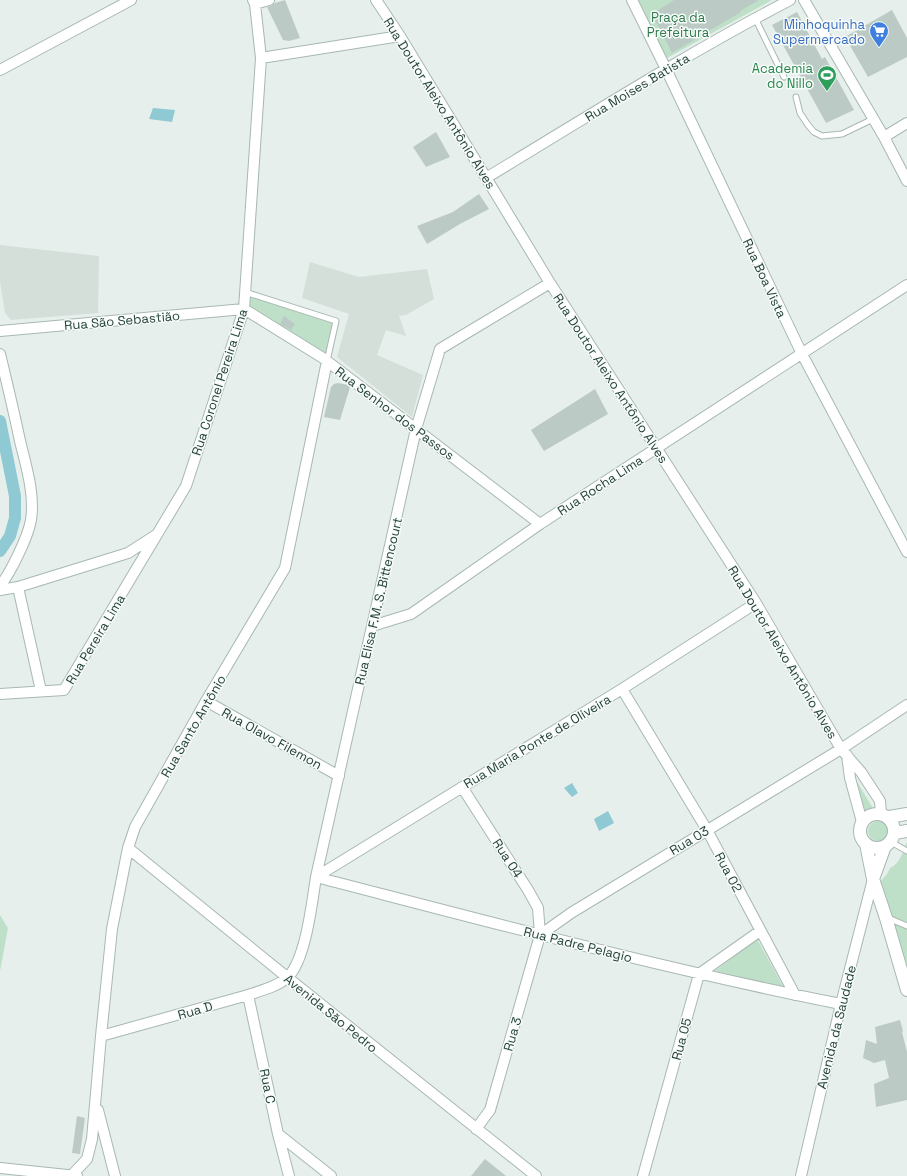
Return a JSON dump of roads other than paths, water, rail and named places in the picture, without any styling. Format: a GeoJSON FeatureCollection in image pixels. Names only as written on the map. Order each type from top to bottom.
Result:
{"type":"FeatureCollection","features":[{"type":"Feature","properties":{"kind":"street"},"geometry":{"type":"LineString","coordinates":[[0,70],[130,0]]}},
{"type":"Feature","properties":{"kind":"street"},"geometry":{"type":"LineString","coordinates":[[254,2],[269,0]]}},
{"type":"Feature","properties":{"kind":"street","name":"Rua Doutor Aleixo Antônio Alves"},"geometry":{"type":"LineString","coordinates":[[376,0],[400,36],[550,283],[756,603],[844,752],[861,772],[880,801],[885,816]]}},
{"type":"Feature","properties":{"kind":"street","name":"Rua Boa Vista"},"geometry":{"type":"LineString","coordinates":[[632,0],[802,354],[907,552]]}},
{"type":"Feature","properties":{"kind":"street","name":"Rua Moises Batista"},"geometry":{"type":"LineString","coordinates":[[486,178],[666,69],[755,18],[790,0]]}},
{"type":"Feature","properties":{"kind":"street"},"geometry":{"type":"LineString","coordinates":[[804,0],[884,138],[907,181]]}},
{"type":"Feature","properties":{"kind":"street","name":"Rua Coronel Pereira Lima"},"geometry":{"type":"LineString","coordinates":[[0,590],[18,587],[128,553],[158,534],[186,486],[244,309],[261,58],[254,2]]}},
{"type":"Feature","properties":{"kind":"street"},"geometry":{"type":"LineString","coordinates":[[261,58],[400,36]]}},
{"type":"Feature","properties":{"kind":"street"},"geometry":{"type":"LineString","coordinates":[[884,138],[907,123]]}},
{"type":"Feature","properties":{"kind":"street","name":"Rua Elisa F.M. S. Bittencourt"},"geometry":{"type":"LineString","coordinates":[[288,978],[296,964],[305,941],[316,877],[416,429],[440,349],[550,283]]}},
{"type":"Feature","properties":{"kind":"street","name":"Rua Rocha Lima"},"geometry":{"type":"LineString","coordinates":[[372,626],[411,614],[540,524],[907,285]]}},
{"type":"Feature","properties":{"kind":"street","name":"Rua Senhor dos Passos"},"geometry":{"type":"LineString","coordinates":[[244,309],[327,361],[540,524]]}},
{"type":"Feature","properties":{"kind":"street","name":"Rua São Sebastião"},"geometry":{"type":"LineString","coordinates":[[0,331],[244,309]]}},
{"type":"Feature","properties":{"kind":"street"},"geometry":{"type":"LineString","coordinates":[[0,354],[29,477],[32,504],[31,521],[24,540],[7,577],[0,586]]}},
{"type":"Feature","properties":{"kind":"street","name":"Rua Santo Antônio"},"geometry":{"type":"LineString","coordinates":[[74,1176],[87,1159],[92,1139],[112,929],[128,848],[135,828],[206,701],[285,568],[327,361]]}},
{"type":"Feature","properties":{"kind":"street","name":"Rua Pereira Lima"},"geometry":{"type":"LineString","coordinates":[[0,694],[64,690],[158,534]]}},
{"type":"Feature","properties":{"kind":"street"},"geometry":{"type":"LineString","coordinates":[[18,587],[41,691]]}},
{"type":"Feature","properties":{"kind":"street","name":"Rua Maria Ponte de Oliveira"},"geometry":{"type":"LineString","coordinates":[[316,877],[622,690],[756,603]]}},
{"type":"Feature","properties":{"kind":"street","name":"Rua 02"},"geometry":{"type":"LineString","coordinates":[[622,690],[707,830],[795,995]]}},
{"type":"Feature","properties":{"kind":"street","name":"Rua Olavo Filemon"},"geometry":{"type":"LineString","coordinates":[[206,701],[339,776]]}},
{"type":"Feature","properties":{"kind":"street","name":"Rua 03"},"geometry":{"type":"LineString","coordinates":[[540,935],[571,913],[707,830],[844,752],[907,705]]}},
{"type":"Feature","properties":{"kind":"street","name":"Rua Doutor Aleixo Antônio Alves"},"geometry":{"type":"LineString","coordinates":[[844,752],[862,822]]}},
{"type":"Feature","properties":{"kind":"street","name":"Rua 04"},"geometry":{"type":"LineString","coordinates":[[462,787],[538,908],[540,935]]}},
{"type":"Feature","properties":{"kind":"street"},"geometry":{"type":"LineString","coordinates":[[907,814],[885,816],[872,814],[865,818],[862,822],[860,831],[862,840],[866,844],[875,848],[907,830]]}},
{"type":"Feature","properties":{"kind":"street"},"geometry":{"type":"LineString","coordinates":[[873,879],[894,827],[892,822],[885,816]]}},
{"type":"Feature","properties":{"kind":"street"},"geometry":{"type":"LineString","coordinates":[[866,844],[873,879],[907,990]]}},
{"type":"Feature","properties":{"kind":"street","name":"Avenida São Pedro"},"geometry":{"type":"LineString","coordinates":[[128,848],[536,1176]]}},
{"type":"Feature","properties":{"kind":"street","name":"Rua Padre Pelagio"},"geometry":{"type":"LineString","coordinates":[[316,877],[540,935],[699,974],[841,1004]]}},
{"type":"Feature","properties":{"kind":"street","name":"Avenida da Saudade"},"geometry":{"type":"LineString","coordinates":[[801,1176],[841,1004],[873,879]]}},
{"type":"Feature","properties":{"kind":"street"},"geometry":{"type":"LineString","coordinates":[[699,974],[760,931]]}},
{"type":"Feature","properties":{"kind":"street","name":"Rua 3"},"geometry":{"type":"LineString","coordinates":[[476,1129],[490,1110],[540,935]]}},
{"type":"Feature","properties":{"kind":"street","name":"Rua 05"},"geometry":{"type":"LineString","coordinates":[[643,1176],[699,974]]}},
{"type":"Feature","properties":{"kind":"street","name":"Rua D"},"geometry":{"type":"LineString","coordinates":[[101,1036],[248,995],[271,987],[288,978]]}},
{"type":"Feature","properties":{"kind":"street","name":"Rua C"},"geometry":{"type":"LineString","coordinates":[[248,995],[278,1134],[289,1176]]}},
{"type":"Feature","properties":{"kind":"street","name":"Rua Santo Antônio"},"geometry":{"type":"LineString","coordinates":[[96,1102],[115,1176]]}},
{"type":"Feature","properties":{"kind":"street"},"geometry":{"type":"LineString","coordinates":[[278,1134],[332,1176]]}},
{"type":"Feature","properties":{"kind":"street"},"geometry":{"type":"LineString","coordinates":[[0,1168],[74,1176]]}},
{"type":"Feature","properties":{"kind":"lane"},"geometry":{"type":"LineString","coordinates":[[755,18],[784,77]]}},
{"type":"Feature","properties":{"kind":"lane"},"geometry":{"type":"LineString","coordinates":[[796,98],[800,113],[808,125],[814,132],[822,136],[842,134],[873,119]]}},
{"type":"Feature","properties":{"kind":"lane"},"geometry":{"type":"LineString","coordinates":[[245,292],[336,321],[327,361]]}},
{"type":"Feature","properties":{"kind":"lane"},"geometry":{"type":"LineString","coordinates":[[890,840],[907,851]]}},
{"type":"Feature","properties":{"kind":"lane"},"geometry":{"type":"LineString","coordinates":[[886,918],[907,926]]}},
{"type":"Feature","properties":{"kind":"water"},"geometry":{"type":"Polygon","coordinates":[[[153,108],[175,110],[172,122],[149,119],[153,108]]]}},
{"type":"Feature","properties":{"kind":"water"},"geometry":{"type":"Polygon","coordinates":[[[572,783],[578,793],[572,797],[564,788],[572,783]]]}},
{"type":"Feature","properties":{"kind":"water"},"geometry":{"type":"Polygon","coordinates":[[[608,811],[614,823],[599,831],[594,819],[608,811]]]}},
{"type":"Feature","properties":{"kind":"waterway"},"geometry":{"type":"LineString","coordinates":[[0,421],[15,496],[15,518],[10,536],[0,551]]}},
{"type":"Feature","properties":{"kind":"place","name":"Minhoquinha Supermercado"},"geometry":{"type":"Point","coordinates":[879,48]}},
{"type":"Feature","properties":{"kind":"place","name":"Academia do Nillo"},"geometry":{"type":"Point","coordinates":[827,92]}},
{"type":"Feature","properties":{"kind":"park label","name":"Praça da Prefeitura"},"geometry":{"type":"Point","coordinates":[678,24]}}]}
